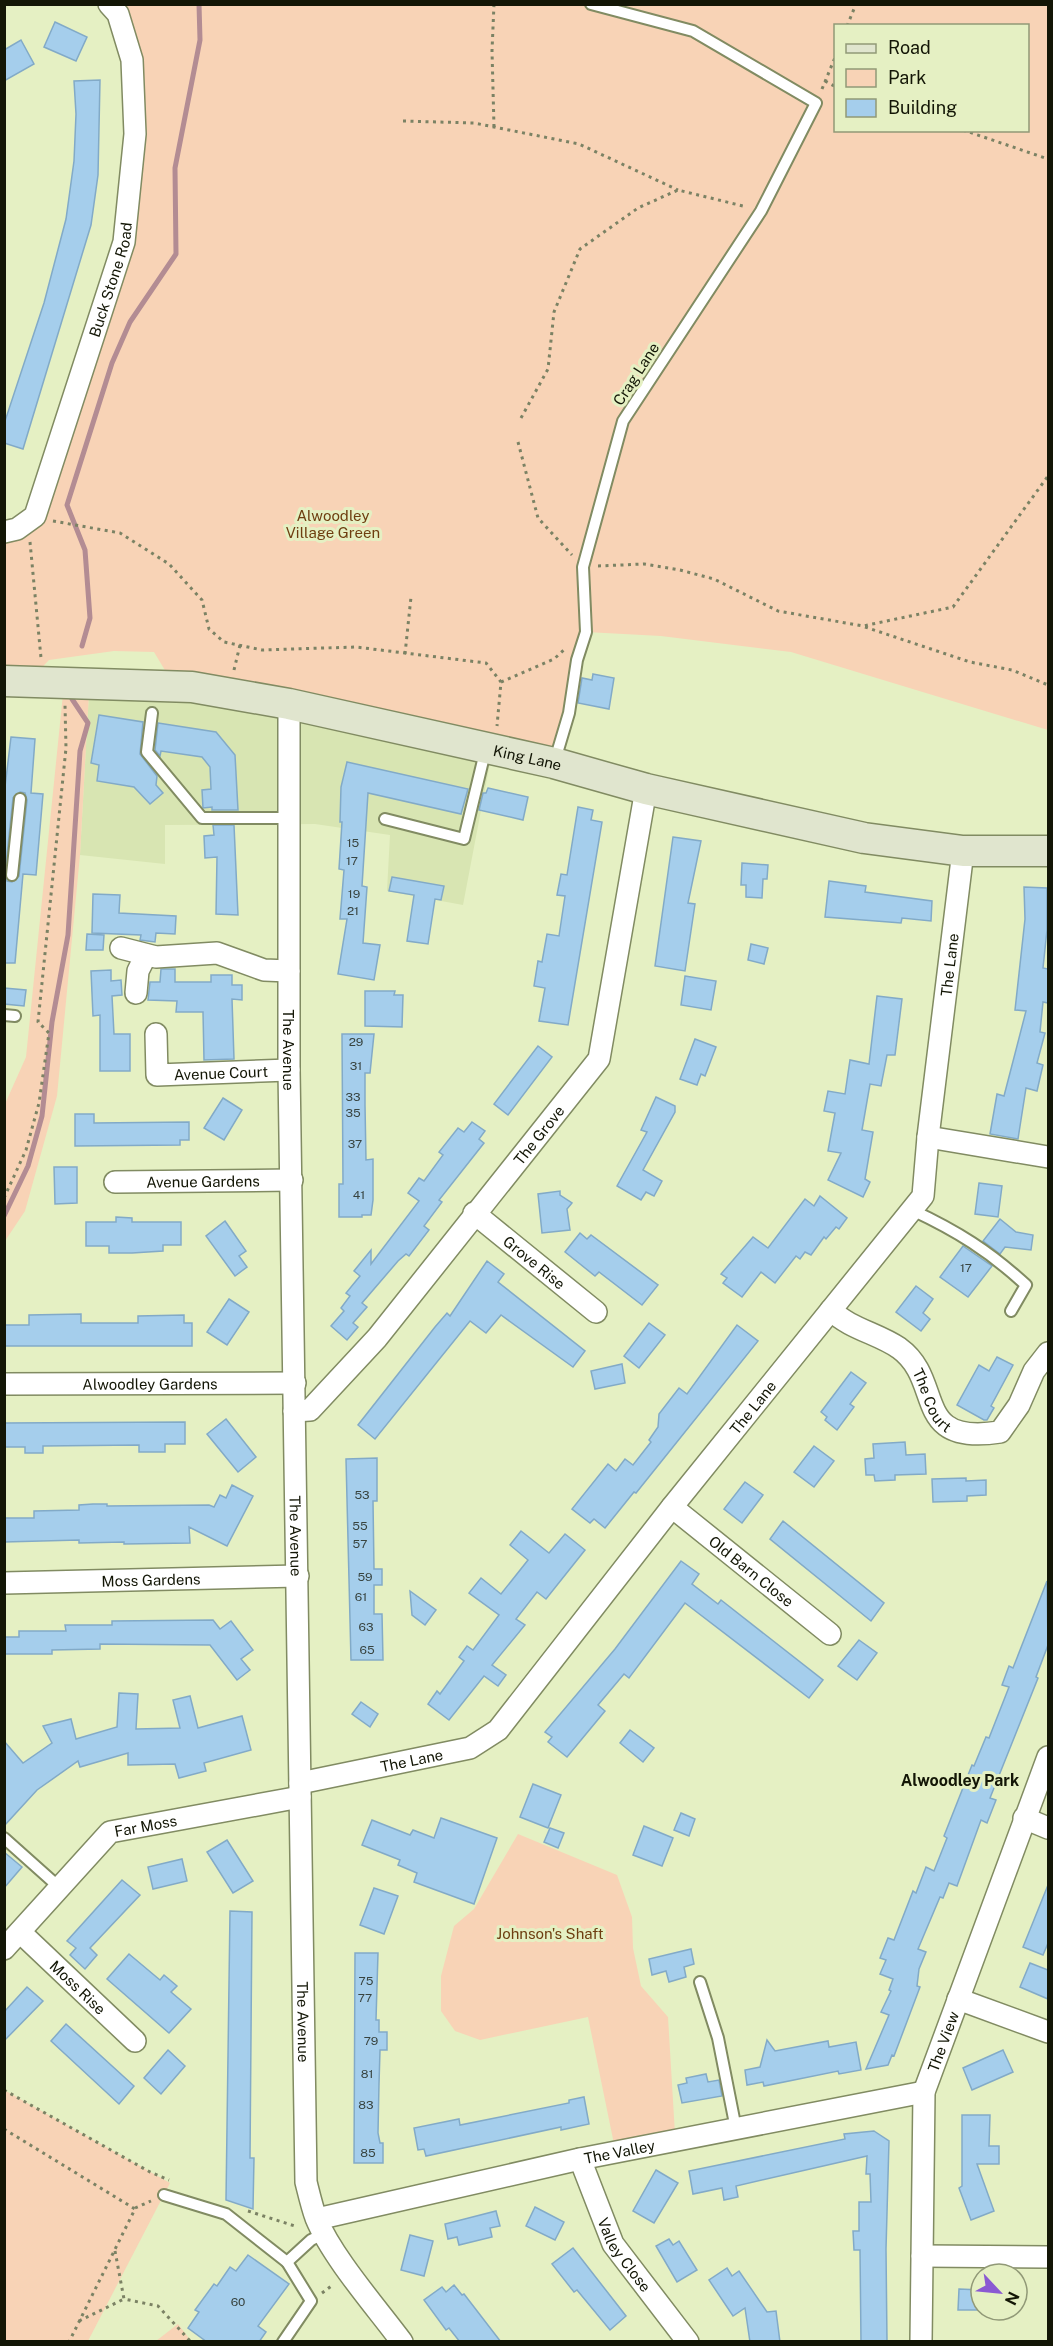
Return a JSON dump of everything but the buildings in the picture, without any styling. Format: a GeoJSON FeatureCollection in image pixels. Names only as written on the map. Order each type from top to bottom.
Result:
{"type":"FeatureCollection","features":[{"type":"Feature","properties":{"kind":"street","name":"Buck Stone Road"},"geometry":{"type":"LineString","coordinates":[[30,519],[35,516],[124,242],[135,134],[132,60],[118,14],[109,4]]}},
{"type":"Feature","properties":{"kind":"street"},"geometry":{"type":"LineString","coordinates":[[4,532],[17,529],[30,519]]}},
{"type":"Feature","properties":{"kind":"street","name":"King Lane"},"geometry":{"type":"LineString","coordinates":[[4,681],[192,687],[289,704],[554,763],[646,789],[864,838],[963,851],[1048,851]]}},
{"type":"Feature","properties":{"kind":"street","name":"The Avenue"},"geometry":{"type":"LineString","coordinates":[[289,704],[289,1070],[306,2182],[314,2227],[402,2342]]}},
{"type":"Feature","properties":{"kind":"street","name":"The Grove"},"geometry":{"type":"LineString","coordinates":[[294,1411],[310,1410],[377,1338],[474,1213],[599,1059],[646,789]]}},
{"type":"Feature","properties":{"kind":"street","name":"The Lane"},"geometry":{"type":"LineString","coordinates":[[300,1790],[470,1748],[498,1730],[672,1507],[923,1196],[928,1137],[963,851]]}},
{"type":"Feature","properties":{"kind":"street"},"geometry":{"type":"LineString","coordinates":[[121,948],[156,957],[217,953],[264,970],[289,971]]}},
{"type":"Feature","properties":{"kind":"street"},"geometry":{"type":"LineString","coordinates":[[136,993],[138,971],[146,955]]}},
{"type":"Feature","properties":{"kind":"street","name":"Avenue Court"},"geometry":{"type":"LineString","coordinates":[[156,1034],[157,1075],[289,1070]]}},
{"type":"Feature","properties":{"kind":"street"},"geometry":{"type":"LineString","coordinates":[[928,1137],[1048,1157]]}},
{"type":"Feature","properties":{"kind":"street","name":"Avenue Gardens"},"geometry":{"type":"LineString","coordinates":[[115,1182],[292,1180]]}},
{"type":"Feature","properties":{"kind":"street","name":"Grove Rise"},"geometry":{"type":"LineString","coordinates":[[474,1213],[596,1312]]}},
{"type":"Feature","properties":{"kind":"street","name":"The Court"},"geometry":{"type":"LineString","coordinates":[[831,1310],[840,1320],[899,1348],[918,1367],[934,1415],[952,1429],[981,1435],[999,1432],[1019,1405],[1034,1371],[1048,1353]]}},
{"type":"Feature","properties":{"kind":"street","name":"Alwoodley Gardens"},"geometry":{"type":"LineString","coordinates":[[4,1384],[294,1383]]}},
{"type":"Feature","properties":{"kind":"street","name":"Old Barn Close"},"geometry":{"type":"LineString","coordinates":[[672,1507],[830,1634]]}},
{"type":"Feature","properties":{"kind":"street","name":"Moss Gardens"},"geometry":{"type":"LineString","coordinates":[[4,1583],[298,1576]]}},
{"type":"Feature","properties":{"kind":"street","name":"The View"},"geometry":{"type":"LineString","coordinates":[[921,2342],[924,2092],[1048,1757]]}},
{"type":"Feature","properties":{"kind":"street","name":"Far Moss"},"geometry":{"type":"LineString","coordinates":[[4,1948],[110,1832],[300,1790]]}},
{"type":"Feature","properties":{"kind":"street"},"geometry":{"type":"LineString","coordinates":[[1024,1818],[1048,1828]]}},
{"type":"Feature","properties":{"kind":"street","name":"Moss Rise"},"geometry":{"type":"LineString","coordinates":[[20,1932],[135,2040]]}},
{"type":"Feature","properties":{"kind":"street"},"geometry":{"type":"LineString","coordinates":[[958,1999],[1048,2032]]}},
{"type":"Feature","properties":{"kind":"street","name":"The Valley"},"geometry":{"type":"LineString","coordinates":[[314,2227],[580,2159],[924,2092]]}},
{"type":"Feature","properties":{"kind":"street","name":"Valley Close"},"geometry":{"type":"LineString","coordinates":[[580,2159],[613,2244],[688,2342]]}},
{"type":"Feature","properties":{"kind":"street"},"geometry":{"type":"LineString","coordinates":[[922,2256],[1048,2257]]}},
{"type":"Feature","properties":{"kind":"lane"},"geometry":{"type":"LineString","coordinates":[[591,4],[693,31],[816,103]]}},
{"type":"Feature","properties":{"kind":"lane","name":"Crag Lane"},"geometry":{"type":"LineString","coordinates":[[554,763],[569,713],[578,660],[586,632],[583,567],[623,421],[761,211],[816,103]]}},
{"type":"Feature","properties":{"kind":"lane"},"geometry":{"type":"LineString","coordinates":[[152,713],[147,752],[202,818],[289,818]]}},
{"type":"Feature","properties":{"kind":"lane"},"geometry":{"type":"LineString","coordinates":[[554,763],[561,732],[561,724],[557,718]]}},
{"type":"Feature","properties":{"kind":"lane"},"geometry":{"type":"LineString","coordinates":[[385,819],[464,839],[493,750]]}},
{"type":"Feature","properties":{"kind":"lane"},"geometry":{"type":"LineString","coordinates":[[12,875],[10,845],[20,799]]}},
{"type":"Feature","properties":{"kind":"lane"},"geometry":{"type":"LineString","coordinates":[[912,1210],[960,1233],[995,1257],[1026,1285],[1011,1311]]}},
{"type":"Feature","properties":{"kind":"lane"},"geometry":{"type":"LineString","coordinates":[[4,1838],[60,1888]]}},
{"type":"Feature","properties":{"kind":"lane"},"geometry":{"type":"LineString","coordinates":[[700,1982],[718,2038],[736,2129]]}},
{"type":"Feature","properties":{"kind":"lane"},"geometry":{"type":"LineString","coordinates":[[164,2195],[226,2214],[287,2262],[311,2301],[283,2342]]}},
{"type":"Feature","properties":{"kind":"lane"},"geometry":{"type":"LineString","coordinates":[[287,2262],[311,2240],[314,2227]]}},
{"type":"Feature","properties":{"kind":"path"},"geometry":{"type":"LineString","coordinates":[[494,4],[492,51],[494,127]]}},
{"type":"Feature","properties":{"kind":"path"},"geometry":{"type":"LineString","coordinates":[[848,24],[856,4]]}},
{"type":"Feature","properties":{"kind":"path"},"geometry":{"type":"LineString","coordinates":[[816,103],[834,60]]}},
{"type":"Feature","properties":{"kind":"path"},"geometry":{"type":"LineString","coordinates":[[825,81],[834,86]]}},
{"type":"Feature","properties":{"kind":"path"},"geometry":{"type":"LineString","coordinates":[[403,121],[474,123],[579,144],[678,190],[761,211]]}},
{"type":"Feature","properties":{"kind":"path"},"geometry":{"type":"LineString","coordinates":[[969,132],[1048,159]]}},
{"type":"Feature","properties":{"kind":"path"},"geometry":{"type":"LineString","coordinates":[[521,418],[548,369],[554,312],[580,249],[638,208],[678,190]]}},
{"type":"Feature","properties":{"kind":"path"},"geometry":{"type":"LineString","coordinates":[[518,442],[538,518],[583,567],[644,564],[680,570],[714,579],[778,611],[863,626],[970,662],[1012,670],[1048,685]]}},
{"type":"Feature","properties":{"kind":"path"},"geometry":{"type":"LineString","coordinates":[[863,626],[953,607],[1048,476]]}},
{"type":"Feature","properties":{"kind":"path"},"geometry":{"type":"LineString","coordinates":[[4,1198],[26,1150],[39,1103],[49,1033],[38,1022],[66,748],[55,682],[34,591],[30,519]]}},
{"type":"Feature","properties":{"kind":"path"},"geometry":{"type":"LineString","coordinates":[[62,523],[120,533],[169,564],[202,600],[209,629],[224,642],[262,650],[356,646],[486,663],[501,682],[497,740],[493,750]]}},
{"type":"Feature","properties":{"kind":"path"},"geometry":{"type":"LineString","coordinates":[[405,654],[411,597]]}},
{"type":"Feature","properties":{"kind":"path"},"geometry":{"type":"LineString","coordinates":[[501,682],[554,659],[572,642]]}},
{"type":"Feature","properties":{"kind":"path"},"geometry":{"type":"LineString","coordinates":[[4,2090],[150,2172],[171,2181]]}},
{"type":"Feature","properties":{"kind":"path"},"geometry":{"type":"LineString","coordinates":[[4,2129],[135,2209]]}},
{"type":"Feature","properties":{"kind":"path"},"geometry":{"type":"LineString","coordinates":[[69,2342],[135,2209],[164,2195]]}},
{"type":"Feature","properties":{"kind":"path"},"geometry":{"type":"LineString","coordinates":[[247,2210],[314,2227]]}},
{"type":"Feature","properties":{"kind":"path"},"geometry":{"type":"LineString","coordinates":[[115,2249],[124,2299]]}},
{"type":"Feature","properties":{"kind":"path"},"geometry":{"type":"LineString","coordinates":[[311,2301],[350,2273]]}},
{"type":"Feature","properties":{"kind":"path"},"geometry":{"type":"LineString","coordinates":[[79,2321],[124,2299],[159,2306],[191,2342]]}},
{"type":"Feature","properties":{"kind":"shaded area"},"geometry":{"type":"Polygon","coordinates":[[[89,693],[162,696],[255,709],[348,733],[490,763],[463,905],[387,891],[390,835],[315,824],[165,825],[165,864],[80,855],[89,693]]]}},
{"type":"Feature","properties":{"kind":"green space","name":"Alwoodley Village Green"},"geometry":{"type":"Polygon","coordinates":[[[121,5],[1048,5],[1048,730],[791,652],[661,636],[586,632],[558,764],[166,672],[154,652],[114,651],[49,660],[29,681],[5,681],[5,532],[35,516],[124,242],[135,134],[121,5]]]}},
{"type":"Feature","properties":{"kind":"green space"},"geometry":{"type":"Polygon","coordinates":[[[89,693],[80,855],[57,1096],[25,1211],[5,1241],[5,1104],[26,1057],[63,694],[89,693]]]}},
{"type":"Feature","properties":{"kind":"green space","name":"Johnson's Shaft"},"geometry":{"type":"Polygon","coordinates":[[[518,1834],[617,1875],[632,1917],[633,1948],[641,1986],[668,2017],[675,2134],[614,2144],[588,2017],[480,2040],[455,2031],[441,2011],[441,1976],[454,1926],[474,1909],[518,1834]]]}},
{"type":"Feature","properties":{"kind":"green space"},"geometry":{"type":"Polygon","coordinates":[[[4,2090],[170,2183],[88,2341],[5,2341],[4,2090]]]}},
{"type":"Feature","properties":{"kind":"green space"},"geometry":{"type":"Polygon","coordinates":[[[178,2324],[191,2341],[156,2341],[178,2324]]]}},
{"type":"Feature","properties":{"kind":"waterway"},"geometry":{"type":"LineString","coordinates":[[82,646],[90,618],[85,550],[67,505],[112,363],[130,322],[176,254],[175,168],[200,40],[199,4]]}},
{"type":"Feature","properties":{"kind":"waterway"},"geometry":{"type":"LineString","coordinates":[[4,1216],[28,1166],[42,1116],[52,1022],[68,935],[80,751],[88,723],[72,699]]}},
{"type":"Feature","properties":{"kind":"district","name":"Alwoodley Park"},"geometry":{"type":"Point","coordinates":[960,1780]}}]}
